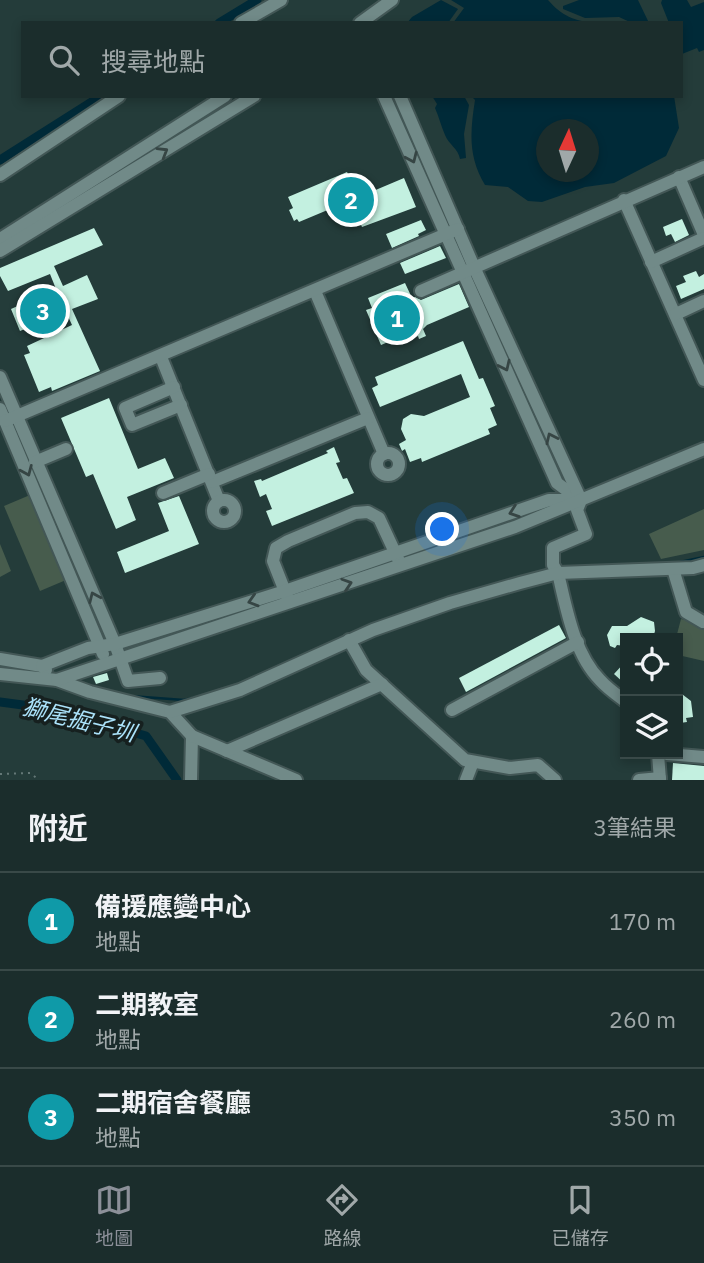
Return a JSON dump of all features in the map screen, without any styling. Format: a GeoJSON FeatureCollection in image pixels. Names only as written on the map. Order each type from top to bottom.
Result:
{"type":"FeatureCollection","features":[{"type":"Feature","properties":{"kind":"street"},"geometry":{"type":"LineString","coordinates":[[244,21],[281,0]]}},
{"type":"Feature","properties":{"kind":"street"},"geometry":{"type":"LineString","coordinates":[[363,21],[392,0]]}},
{"type":"Feature","properties":{"kind":"street"},"geometry":{"type":"LineString","coordinates":[[0,175],[116,98]]}},
{"type":"Feature","properties":{"kind":"street"},"geometry":{"type":"LineString","coordinates":[[0,251],[222,98]]}},
{"type":"Feature","properties":{"kind":"street"},"geometry":{"type":"LineString","coordinates":[[0,239],[121,170],[204,127],[251,98]]}},
{"type":"Feature","properties":{"kind":"street"},"geometry":{"type":"LineString","coordinates":[[385,98],[452,232]]}},
{"type":"Feature","properties":{"kind":"street"},"geometry":{"type":"LineString","coordinates":[[402,98],[468,270],[581,500],[577,510],[586,534],[553,548],[553,565],[558,573],[571,630],[598,679],[620,698]]}},
{"type":"Feature","properties":{"kind":"street"},"geometry":{"type":"LineString","coordinates":[[195,115],[204,127]]}},
{"type":"Feature","properties":{"kind":"street"},"geometry":{"type":"LineString","coordinates":[[421,290],[704,167]]}},
{"type":"Feature","properties":{"kind":"street"},"geometry":{"type":"LineString","coordinates":[[651,262],[704,237],[679,177]]}},
{"type":"Feature","properties":{"kind":"street"},"geometry":{"type":"LineString","coordinates":[[624,200],[704,380]]}},
{"type":"Feature","properties":{"kind":"street"},"geometry":{"type":"LineString","coordinates":[[11,420],[452,232]]}},
{"type":"Feature","properties":{"kind":"street"},"geometry":{"type":"LineString","coordinates":[[315,291],[384,454]]}},
{"type":"Feature","properties":{"kind":"street"},"geometry":{"type":"LineString","coordinates":[[676,314],[704,301]]}},
{"type":"Feature","properties":{"kind":"street"},"geometry":{"type":"LineString","coordinates":[[161,357],[219,501]]}},
{"type":"Feature","properties":{"kind":"street"},"geometry":{"type":"LineString","coordinates":[[0,377],[11,420],[100,647],[128,681],[160,678]]}},
{"type":"Feature","properties":{"kind":"street"},"geometry":{"type":"LineString","coordinates":[[173,387],[125,408],[132,425],[181,405]]}},
{"type":"Feature","properties":{"kind":"street"},"geometry":{"type":"LineString","coordinates":[[0,409],[11,420],[35,462],[115,644],[113,662]]}},
{"type":"Feature","properties":{"kind":"street"},"geometry":{"type":"LineString","coordinates":[[163,493],[211,478],[368,418]]}},
{"type":"Feature","properties":{"kind":"street"},"geometry":{"type":"LineString","coordinates":[[35,462],[66,449]]}},
{"type":"Feature","properties":{"kind":"street"},"geometry":{"type":"LineString","coordinates":[[0,659],[42,666],[88,648],[115,644],[401,567],[515,527],[704,449]]}},
{"type":"Feature","properties":{"kind":"street"},"geometry":{"type":"LineString","coordinates":[[57,680],[113,662],[396,554],[549,500],[581,500]]}},
{"type":"Feature","properties":{"kind":"street"},"geometry":{"type":"LineString","coordinates":[[287,597],[273,561],[276,548],[355,513],[368,512],[379,518],[401,567]]}},
{"type":"Feature","properties":{"kind":"street"},"geometry":{"type":"LineString","coordinates":[[0,674],[57,680],[90,692],[170,712],[240,690],[349,640],[450,603],[558,573],[693,569],[704,565]]}},
{"type":"Feature","properties":{"kind":"street"},"geometry":{"type":"LineString","coordinates":[[673,569],[686,612],[703,622]]}},
{"type":"Feature","properties":{"kind":"street"},"geometry":{"type":"LineString","coordinates":[[349,640],[366,670],[465,760],[510,768],[538,765],[555,780]]}},
{"type":"Feature","properties":{"kind":"street"},"geometry":{"type":"LineString","coordinates":[[452,710],[578,642]]}},
{"type":"Feature","properties":{"kind":"street"},"geometry":{"type":"LineString","coordinates":[[42,666],[57,680]]}},
{"type":"Feature","properties":{"kind":"street"},"geometry":{"type":"LineString","coordinates":[[227,751],[382,684]]}},
{"type":"Feature","properties":{"kind":"street"},"geometry":{"type":"LineString","coordinates":[[170,712],[192,736],[296,780]]}},
{"type":"Feature","properties":{"kind":"street"},"geometry":{"type":"LineString","coordinates":[[191,780],[192,736]]}},
{"type":"Feature","properties":{"kind":"street"},"geometry":{"type":"LineString","coordinates":[[683,755],[704,757]]}},
{"type":"Feature","properties":{"kind":"street"},"geometry":{"type":"LineString","coordinates":[[639,780],[660,779],[658,759]]}},
{"type":"Feature","properties":{"kind":"street"},"geometry":{"type":"LineString","coordinates":[[466,780],[472,762]]}},
{"type":"Feature","properties":{"kind":"street"},"geometry":{"type":"LineString","coordinates":[[504,780],[510,768]]}},
{"type":"Feature","properties":{"kind":"path"},"geometry":{"type":"LineString","coordinates":[[0,774],[30,773],[39,780]]}},
{"type":"Feature","properties":{"kind":"green space"},"geometry":{"type":"Polygon","coordinates":[[[30,495],[66,580],[40,591],[4,506],[30,495]]]}},
{"type":"Feature","properties":{"kind":"green space"},"geometry":{"type":"Polygon","coordinates":[[[704,509],[704,550],[661,559],[649,534],[704,509]]]}},
{"type":"Feature","properties":{"kind":"green space"},"geometry":{"type":"Polygon","coordinates":[[[0,544],[11,571],[0,577],[0,544]]]}},
{"type":"Feature","properties":{"kind":"green space"},"geometry":{"type":"Polygon","coordinates":[[[681,619],[704,625],[704,661],[683,656],[683,633],[677,633],[681,619]]]}},
{"type":"Feature","properties":{"kind":"water"},"geometry":{"type":"Polygon","coordinates":[[[441,0],[458,9],[449,21],[409,21],[441,0]]]}},
{"type":"Feature","properties":{"kind":"water"},"geometry":{"type":"Polygon","coordinates":[[[451,0],[548,0],[569,17],[581,21],[454,21],[464,8],[451,0]]]}},
{"type":"Feature","properties":{"kind":"water"},"geometry":{"type":"Polygon","coordinates":[[[579,0],[638,0],[648,21],[628,21],[619,17],[585,18],[563,9],[563,6],[579,0]]]}},
{"type":"Feature","properties":{"kind":"water"},"geometry":{"type":"Polygon","coordinates":[[[662,0],[687,0],[691,7],[704,2],[704,50],[699,52],[697,48],[683,54],[683,21],[668,21],[662,0]]]}},
{"type":"Feature","properties":{"kind":"water"},"geometry":{"type":"Polygon","coordinates":[[[433,98],[465,98],[469,105],[464,134],[466,158],[460,159],[447,138],[435,108],[437,104],[433,98]]]}},
{"type":"Feature","properties":{"kind":"water"},"geometry":{"type":"Polygon","coordinates":[[[473,98],[674,98],[679,128],[666,156],[614,183],[585,187],[542,202],[528,201],[508,187],[485,185],[479,175],[472,144],[473,98]]]}},
{"type":"Feature","properties":{"kind":"building"},"geometry":{"type":"Polygon","coordinates":[[[347,172],[359,197],[404,178],[416,207],[362,227],[354,209],[346,212],[342,204],[299,222],[297,219],[294,221],[289,210],[293,208],[288,197],[347,172]]]}},
{"type":"Feature","properties":{"kind":"building"},"geometry":{"type":"Polygon","coordinates":[[[682,219],[689,235],[675,242],[671,234],[666,236],[663,227],[682,219]]]}},
{"type":"Feature","properties":{"kind":"building"},"geometry":{"type":"Polygon","coordinates":[[[421,220],[426,230],[392,248],[386,234],[421,220]]]}},
{"type":"Feature","properties":{"kind":"building"},"geometry":{"type":"Polygon","coordinates":[[[94,228],[103,245],[54,266],[63,286],[87,275],[98,299],[72,309],[100,371],[52,391],[51,387],[39,392],[24,355],[30,353],[27,346],[72,325],[66,312],[20,331],[11,309],[56,289],[50,274],[8,291],[0,276],[0,268],[94,228]]]}},
{"type":"Feature","properties":{"kind":"building"},"geometry":{"type":"Polygon","coordinates":[[[440,246],[446,258],[405,274],[400,263],[440,246]]]}},
{"type":"Feature","properties":{"kind":"building"},"geometry":{"type":"Polygon","coordinates":[[[696,271],[699,277],[704,274],[704,289],[681,299],[676,286],[686,282],[683,276],[696,271]]]}},
{"type":"Feature","properties":{"kind":"building"},"geometry":{"type":"Polygon","coordinates":[[[405,283],[412,298],[421,300],[459,284],[469,307],[427,325],[423,329],[426,336],[402,342],[400,337],[381,345],[366,310],[372,308],[368,298],[405,283]]]}},
{"type":"Feature","properties":{"kind":"building"},"geometry":{"type":"Polygon","coordinates":[[[463,341],[479,379],[483,378],[495,406],[490,408],[497,425],[488,429],[490,434],[422,462],[421,458],[410,462],[405,449],[402,451],[399,444],[406,440],[401,429],[403,419],[411,414],[424,416],[470,397],[461,374],[380,407],[372,388],[378,385],[375,377],[463,341]]]}},
{"type":"Feature","properties":{"kind":"building"},"geometry":{"type":"Polygon","coordinates":[[[109,398],[138,469],[165,458],[174,478],[127,497],[136,520],[116,529],[93,474],[86,477],[61,418],[109,398]]]}},
{"type":"Feature","properties":{"kind":"building"},"geometry":{"type":"Polygon","coordinates":[[[334,447],[340,462],[336,463],[343,479],[347,478],[354,493],[272,526],[266,511],[272,509],[266,494],[260,497],[254,481],[262,481],[328,453],[326,451],[334,447]]]}},
{"type":"Feature","properties":{"kind":"building"},"geometry":{"type":"Polygon","coordinates":[[[179,496],[199,544],[125,573],[117,552],[169,531],[158,503],[179,496]]]}},
{"type":"Feature","properties":{"kind":"building"},"geometry":{"type":"Polygon","coordinates":[[[641,617],[654,622],[655,631],[620,633],[620,645],[615,648],[610,646],[607,635],[612,626],[627,626],[641,617]]]}},
{"type":"Feature","properties":{"kind":"building"},"geometry":{"type":"Polygon","coordinates":[[[559,625],[566,638],[466,692],[459,678],[559,625]]]}},
{"type":"Feature","properties":{"kind":"building"},"geometry":{"type":"Polygon","coordinates":[[[620,667],[620,679],[614,674],[620,667]]]}},
{"type":"Feature","properties":{"kind":"building"},"geometry":{"type":"Polygon","coordinates":[[[107,673],[109,680],[96,684],[93,677],[107,673]]]}},
{"type":"Feature","properties":{"kind":"building"},"geometry":{"type":"Polygon","coordinates":[[[683,695],[691,701],[693,717],[686,718],[687,722],[683,723],[683,695]]]}},
{"type":"Feature","properties":{"kind":"building"},"geometry":{"type":"Polygon","coordinates":[[[673,763],[704,766],[704,780],[672,780],[673,763]]]}},
{"type":"Feature","properties":{"kind":"waterway"},"geometry":{"type":"LineString","coordinates":[[222,21],[257,0]]}},
{"type":"Feature","properties":{"kind":"waterway"},"geometry":{"type":"LineString","coordinates":[[0,160],[98,98]]}},
{"type":"Feature","properties":{"kind":"waterway"},"geometry":{"type":"LineString","coordinates":[[680,562],[704,557]]}},
{"type":"Feature","properties":{"kind":"waterway"},"geometry":{"type":"LineString","coordinates":[[130,696],[184,700],[193,698]]}},
{"type":"Feature","properties":{"kind":"waterway","name":"獅尾掘子圳"},"geometry":{"type":"LineString","coordinates":[[0,702],[53,709],[146,736],[177,780]]}},
{"type":"Feature","properties":{"kind":"place","name":"二期教室"},"geometry":{"type":"Point","coordinates":[351,200]}},
{"type":"Feature","properties":{"kind":"place","name":"二期宿舍餐廳"},"geometry":{"type":"Point","coordinates":[43,311]}},
{"type":"Feature","properties":{"kind":"place","name":"備援應變中心"},"geometry":{"type":"Point","coordinates":[397,318]}}]}
